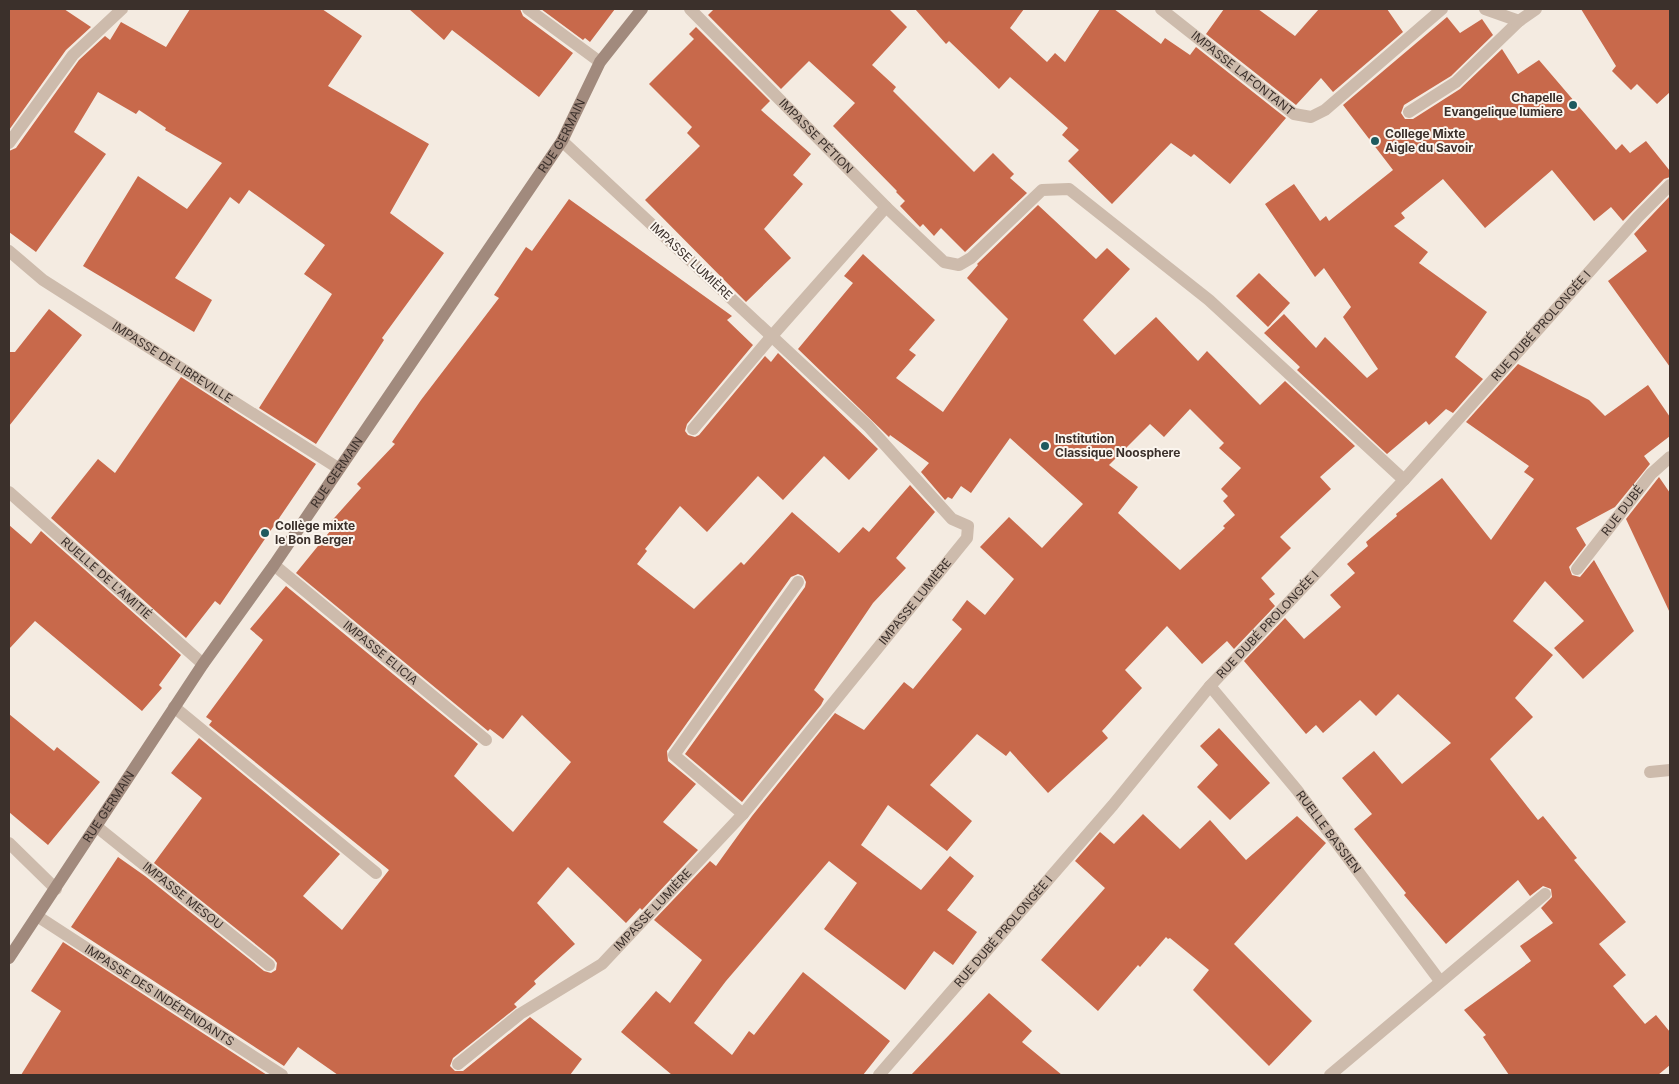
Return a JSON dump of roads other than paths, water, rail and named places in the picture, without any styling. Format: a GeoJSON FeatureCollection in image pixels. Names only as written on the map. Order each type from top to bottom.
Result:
{"type":"FeatureCollection","features":[{"type":"Feature","properties":{"kind":"street"},"geometry":{"type":"LineString","coordinates":[[9,143],[73,55],[122,9]]}},
{"type":"Feature","properties":{"kind":"street"},"geometry":{"type":"LineString","coordinates":[[528,9],[600,62]]}},
{"type":"Feature","properties":{"kind":"street","name":"RUE GERMAIN"},"geometry":{"type":"LineString","coordinates":[[9,958],[203,664],[274,565],[338,468],[562,142],[600,62],[642,9]]}},
{"type":"Feature","properties":{"kind":"street","name":"IMPASSE PÉTION"},"geometry":{"type":"LineString","coordinates":[[690,9],[886,207],[944,262],[959,265],[971,258],[1042,190],[1069,189],[1209,300],[1404,480]]}},
{"type":"Feature","properties":{"kind":"street","name":"IMPASSE LAFONTANT"},"geometry":{"type":"LineString","coordinates":[[1161,9],[1294,114],[1311,117],[1324,110],[1442,9]]}},
{"type":"Feature","properties":{"kind":"street"},"geometry":{"type":"LineString","coordinates":[[1485,9],[1519,21]]}},
{"type":"Feature","properties":{"kind":"street"},"geometry":{"type":"LineString","coordinates":[[1409,112],[1456,82],[1519,21],[1536,9]]}},
{"type":"Feature","properties":{"kind":"street","name":"IMPASSE LUMIÈRE"},"geometry":{"type":"LineString","coordinates":[[458,1064],[520,1014],[602,964],[743,814],[967,538],[968,526],[952,519],[868,426],[562,142]]}},
{"type":"Feature","properties":{"kind":"street","name":"RUE DUBÉ PROLONGÉE I"},"geometry":{"type":"LineString","coordinates":[[879,1075],[1113,805],[1210,686],[1404,480],[1638,217],[1670,185]]}},
{"type":"Feature","properties":{"kind":"street"},"geometry":{"type":"LineString","coordinates":[[693,429],[886,207]]}},
{"type":"Feature","properties":{"kind":"street","name":"IMPASSE DE LIBREVILLE"},"geometry":{"type":"LineString","coordinates":[[9,251],[43,280],[338,468]]}},
{"type":"Feature","properties":{"kind":"street","name":"RUE DUBÉ"},"geometry":{"type":"LineString","coordinates":[[1578,569],[1651,474],[1670,457]]}},
{"type":"Feature","properties":{"kind":"street","name":"RUELLE DE L'AMITIÉ"},"geometry":{"type":"LineString","coordinates":[[9,492],[203,664]]}},
{"type":"Feature","properties":{"kind":"street","name":"IMPASSE ELICIA"},"geometry":{"type":"LineString","coordinates":[[274,565],[486,740]]}},
{"type":"Feature","properties":{"kind":"street"},"geometry":{"type":"LineString","coordinates":[[743,814],[674,755],[798,582]]}},
{"type":"Feature","properties":{"kind":"street","name":"RUELLE BASSIEN"},"geometry":{"type":"LineString","coordinates":[[1210,686],[1297,790],[1440,981]]}},
{"type":"Feature","properties":{"kind":"street"},"geometry":{"type":"LineString","coordinates":[[174,707],[376,873]]}},
{"type":"Feature","properties":{"kind":"street"},"geometry":{"type":"LineString","coordinates":[[1650,772],[1670,770]]}},
{"type":"Feature","properties":{"kind":"street","name":"IMPASSE MESOU"},"geometry":{"type":"LineString","coordinates":[[97,827],[269,965]]}},
{"type":"Feature","properties":{"kind":"street"},"geometry":{"type":"LineString","coordinates":[[9,843],[56,889]]}},
{"type":"Feature","properties":{"kind":"street"},"geometry":{"type":"LineString","coordinates":[[1330,1075],[1545,894]]}},
{"type":"Feature","properties":{"kind":"street","name":"IMPASSE DES INDÉPENDANTS"},"geometry":{"type":"LineString","coordinates":[[37,916],[282,1075]]}},
{"type":"Feature","properties":{"kind":"place","name":"Chapelle Evangelique lumiere"},"geometry":{"type":"Point","coordinates":[1573,105]}},
{"type":"Feature","properties":{"kind":"place","name":"College Mixte Aigle du Savoir"},"geometry":{"type":"Point","coordinates":[1375,141]}},
{"type":"Feature","properties":{"kind":"place","name":"Institution Classique Noosphere"},"geometry":{"type":"Point","coordinates":[1045,446]}},
{"type":"Feature","properties":{"kind":"place","name":"Collège mixte le Bon Berger"},"geometry":{"type":"Point","coordinates":[265,533]}}]}
